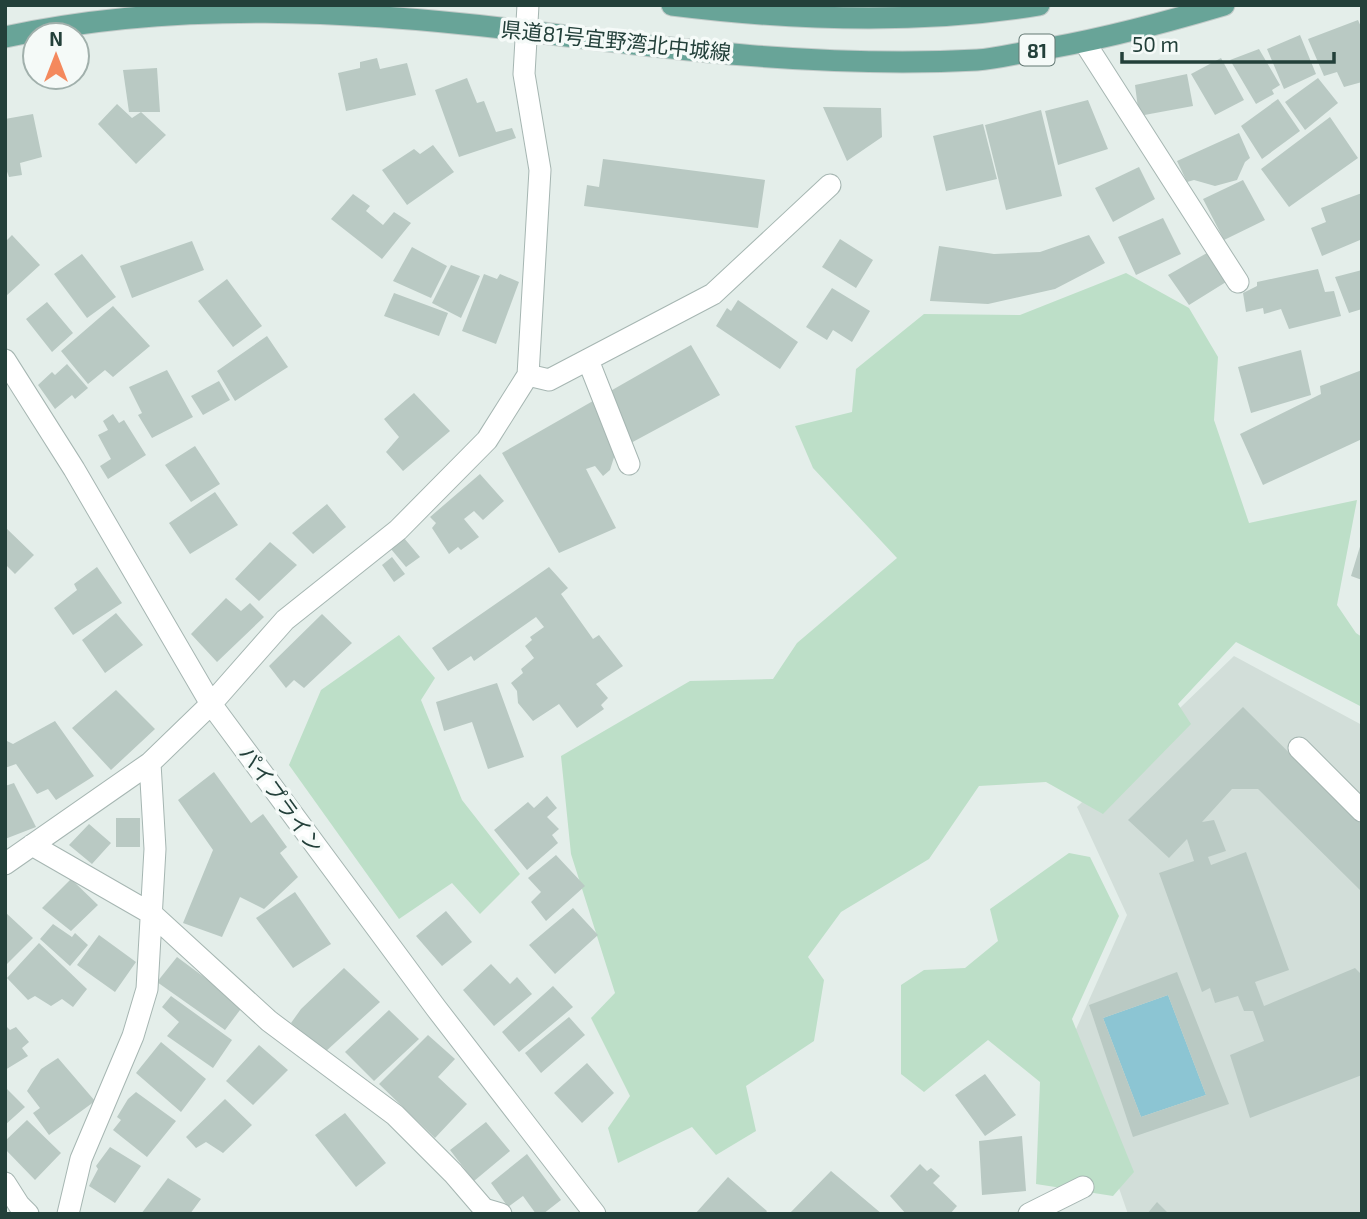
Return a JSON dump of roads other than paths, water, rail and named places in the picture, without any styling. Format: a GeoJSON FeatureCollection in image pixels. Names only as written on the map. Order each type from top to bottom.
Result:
{"type":"FeatureCollection","features":[{"type":"Feature","properties":{"kind":"main road","name":"県道81号宜野湾北中城線"},"geometry":{"type":"LineString","coordinates":[[672,5],[798,17],[863,18],[998,12],[1039,5]]}},
{"type":"Feature","properties":{"kind":"main road","name":"県道81号宜野湾北中城線"},"geometry":{"type":"LineString","coordinates":[[5,37],[174,10],[252,8],[321,10],[459,22],[724,53],[845,61],[979,60],[1086,43],[1224,5]]}},
{"type":"Feature","properties":{"kind":"street"},"geometry":{"type":"LineString","coordinates":[[5,864],[150,763],[211,704],[285,620],[398,530],[487,440],[528,375],[540,170],[524,74],[528,5]]}},
{"type":"Feature","properties":{"kind":"street"},"geometry":{"type":"LineString","coordinates":[[1086,43],[1238,282]]}},
{"type":"Feature","properties":{"kind":"street"},"geometry":{"type":"LineString","coordinates":[[528,375],[549,380],[713,294],[830,185]]}},
{"type":"Feature","properties":{"kind":"street","name":"パイプライン"},"geometry":{"type":"LineString","coordinates":[[5,360],[74,469],[211,704],[436,1008],[595,1214]]}},
{"type":"Feature","properties":{"kind":"street"},"geometry":{"type":"LineString","coordinates":[[588,360],[629,464]]}},
{"type":"Feature","properties":{"kind":"street"},"geometry":{"type":"LineString","coordinates":[[1299,748],[1362,811]]}},
{"type":"Feature","properties":{"kind":"street"},"geometry":{"type":"LineString","coordinates":[[68,1214],[81,1159],[133,1036],[147,989],[155,849],[150,763]]}},
{"type":"Feature","properties":{"kind":"street"},"geometry":{"type":"LineString","coordinates":[[32,845],[152,914],[269,1021],[395,1115],[453,1173],[484,1209],[501,1214]]}},
{"type":"Feature","properties":{"kind":"street"},"geometry":{"type":"LineString","coordinates":[[5,1183],[27,1214]]}},
{"type":"Feature","properties":{"kind":"street"},"geometry":{"type":"LineString","coordinates":[[1028,1214],[1083,1187]]}},
{"type":"Feature","properties":{"kind":"water"},"geometry":{"type":"Polygon","coordinates":[[[1168,995],[1206,1095],[1141,1117],[1103,1018],[1168,995]]]}}]}
